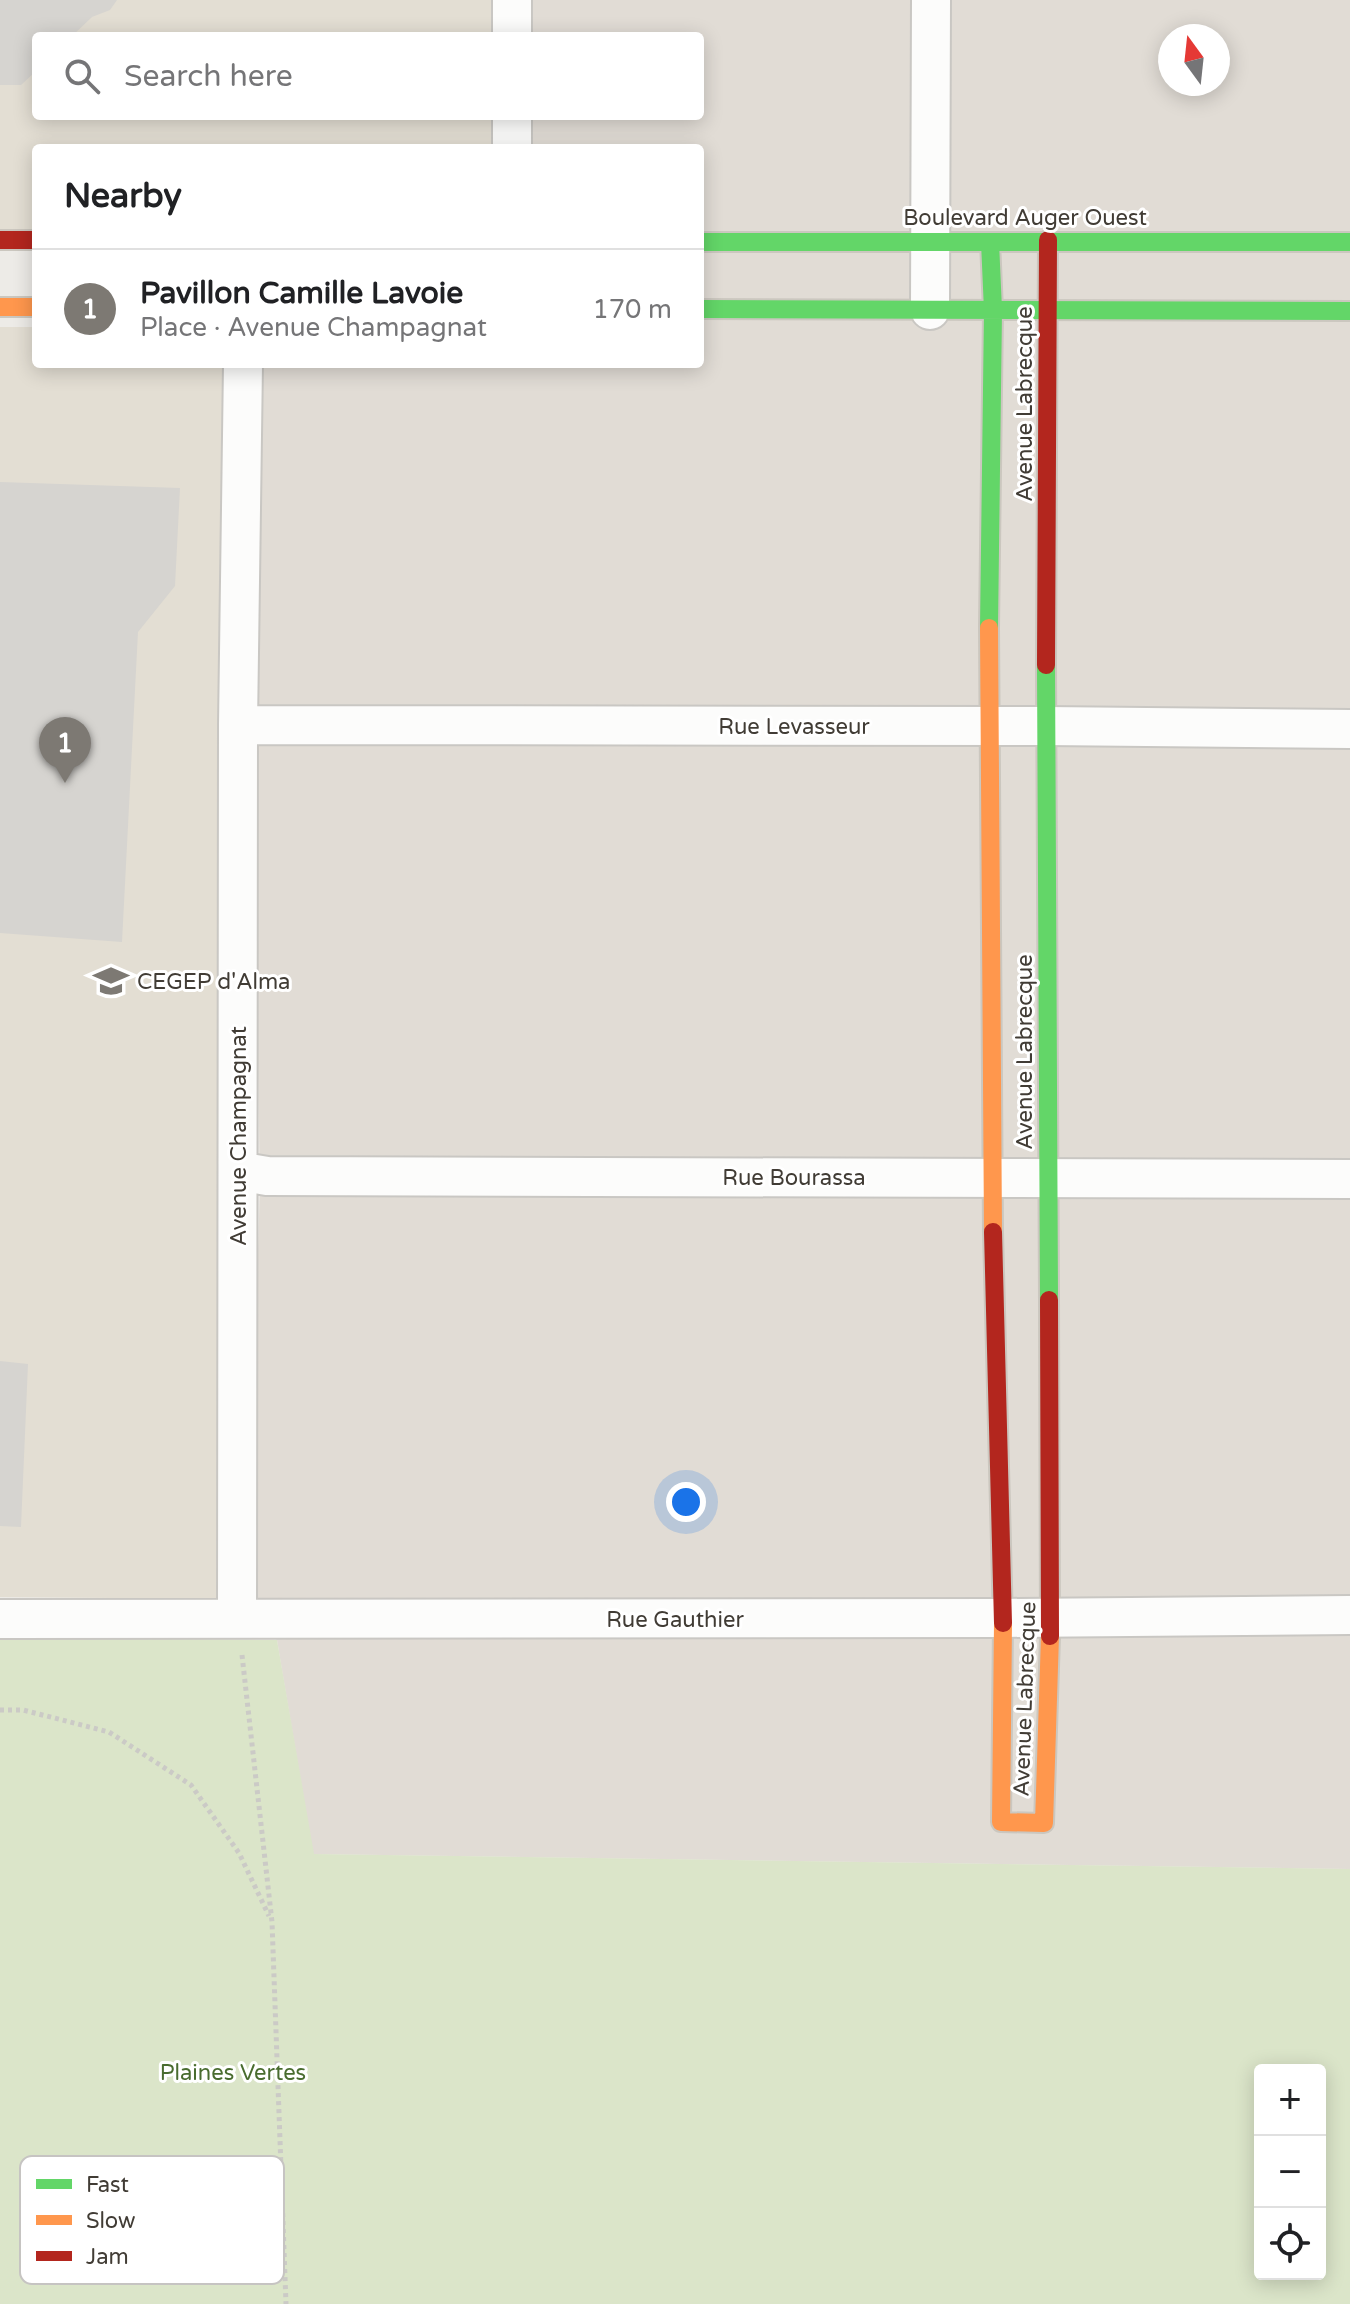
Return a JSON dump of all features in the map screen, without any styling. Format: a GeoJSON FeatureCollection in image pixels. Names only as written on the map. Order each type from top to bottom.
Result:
{"type":"FeatureCollection","features":[{"type":"Feature","properties":{"kind":"street"},"geometry":{"type":"LineString","coordinates":[[512,0],[512,32]]}},
{"type":"Feature","properties":{"kind":"street"},"geometry":{"type":"LineString","coordinates":[[930,310],[931,0]]}},
{"type":"Feature","properties":{"kind":"street"},"geometry":{"type":"LineString","coordinates":[[512,120],[512,144]]}},
{"type":"Feature","properties":{"kind":"street"},"geometry":{"type":"LineString","coordinates":[[0,240],[32,240]]}},
{"type":"Feature","properties":{"kind":"street","name":"Avenue Labrecque"},"geometry":{"type":"LineString","coordinates":[[990,242],[993,310],[988,726],[992,1178],[1003,1618],[1001,1822],[1044,1823],[1051,1616],[1046,726],[1048,240]]}},
{"type":"Feature","properties":{"kind":"street","name":"Boulevard Auger Ouest"},"geometry":{"type":"LineString","coordinates":[[704,242],[1350,242]]}},
{"type":"Feature","properties":{"kind":"street"},"geometry":{"type":"LineString","coordinates":[[0,307],[32,307]]}},
{"type":"Feature","properties":{"kind":"street"},"geometry":{"type":"LineString","coordinates":[[704,309],[1350,311]]}},
{"type":"Feature","properties":{"kind":"street","name":"Avenue Champagnat"},"geometry":{"type":"LineString","coordinates":[[237,1619],[238,725],[243,368]]}},
{"type":"Feature","properties":{"kind":"street","name":"Rue Levasseur"},"geometry":{"type":"LineString","coordinates":[[238,725],[1350,729]]}},
{"type":"Feature","properties":{"kind":"street","name":"Rue Bourassa"},"geometry":{"type":"LineString","coordinates":[[238,1171],[267,1176],[1350,1179]]}},
{"type":"Feature","properties":{"kind":"street","name":"Rue Gauthier"},"geometry":{"type":"LineString","coordinates":[[0,1619],[1350,1615]]}},
{"type":"Feature","properties":{"kind":"path"},"geometry":{"type":"LineString","coordinates":[[237,1619],[272,1922],[281,2156]]}},
{"type":"Feature","properties":{"kind":"path"},"geometry":{"type":"LineString","coordinates":[[0,1710],[23,1710],[109,1732],[191,1785],[239,1853],[272,1922]]}},
{"type":"Feature","properties":{"kind":"path"},"geometry":{"type":"LineString","coordinates":[[284,2249],[286,2304]]}},
{"type":"Feature","properties":{"kind":"shaded area"},"geometry":{"type":"Polygon","coordinates":[[[0,0],[492,0],[492,32],[32,32],[32,120],[492,120],[492,144],[32,144],[32,230],[0,229],[0,0]]]}},
{"type":"Feature","properties":{"kind":"shaded area"},"geometry":{"type":"Polygon","coordinates":[[[494,0],[1350,0],[1350,1869],[313,1854],[277,1640],[247,1617],[260,1186],[253,737],[259,368],[704,368],[704,144],[493,144],[493,120],[704,120],[704,32],[494,32],[494,0]]]}},
{"type":"Feature","properties":{"kind":"shaded area","name":"CEGEP d'Alma"},"geometry":{"type":"Polygon","coordinates":[[[0,327],[32,327],[32,368],[223,368],[219,1599],[0,1597],[0,327]]]}},
{"type":"Feature","properties":{"kind":"green space","name":"Plaines Vertes"},"geometry":{"type":"Polygon","coordinates":[[[0,1637],[277,1640],[314,1854],[1350,1869],[1350,2304],[0,2304],[0,1637]]]}},
{"type":"Feature","properties":{"kind":"building"},"geometry":{"type":"Polygon","coordinates":[[[0,0],[117,0],[110,10],[92,17],[76,32],[32,32],[32,75],[21,85],[0,85],[0,0]]]}},
{"type":"Feature","properties":{"kind":"building"},"geometry":{"type":"Polygon","coordinates":[[[0,482],[180,488],[175,586],[138,632],[122,942],[0,933],[0,482]]]}},
{"type":"Feature","properties":{"kind":"building"},"geometry":{"type":"Polygon","coordinates":[[[0,1361],[28,1364],[21,1527],[0,1526],[0,1361]]]}},
{"type":"Feature","properties":{"kind":"traffic: fast"},"geometry":{"type":"LineString","coordinates":[[704,242],[1350,242]]}},
{"type":"Feature","properties":{"kind":"traffic: fast"},"geometry":{"type":"LineString","coordinates":[[989,628],[993,310],[990,242]]}},
{"type":"Feature","properties":{"kind":"traffic: fast"},"geometry":{"type":"LineString","coordinates":[[704,309],[1350,311]]}},
{"type":"Feature","properties":{"kind":"traffic: fast"},"geometry":{"type":"LineString","coordinates":[[1046,665],[1049,1300]]}},
{"type":"Feature","properties":{"kind":"traffic: slow"},"geometry":{"type":"LineString","coordinates":[[0,307],[32,307]]}},
{"type":"Feature","properties":{"kind":"traffic: slow"},"geometry":{"type":"LineString","coordinates":[[989,628],[993,1232]]}},
{"type":"Feature","properties":{"kind":"traffic: slow"},"geometry":{"type":"LineString","coordinates":[[1003,1623],[1001,1822],[1044,1823],[1050,1636]]}},
{"type":"Feature","properties":{"kind":"traffic: jam"},"geometry":{"type":"LineString","coordinates":[[0,240],[32,240]]}},
{"type":"Feature","properties":{"kind":"traffic: jam"},"geometry":{"type":"LineString","coordinates":[[1046,665],[1048,240]]}},
{"type":"Feature","properties":{"kind":"traffic: jam"},"geometry":{"type":"LineString","coordinates":[[993,1232],[1003,1623]]}},
{"type":"Feature","properties":{"kind":"traffic: jam"},"geometry":{"type":"LineString","coordinates":[[1049,1300],[1050,1636]]}},
{"type":"Feature","properties":{"kind":"place","name":"Pavillon Camille Lavoie"},"geometry":{"type":"Point","coordinates":[65,783]}},
{"type":"Feature","properties":{"kind":"place","name":"CEGEP d'Alma"},"geometry":{"type":"Point","coordinates":[111,981]}}]}
